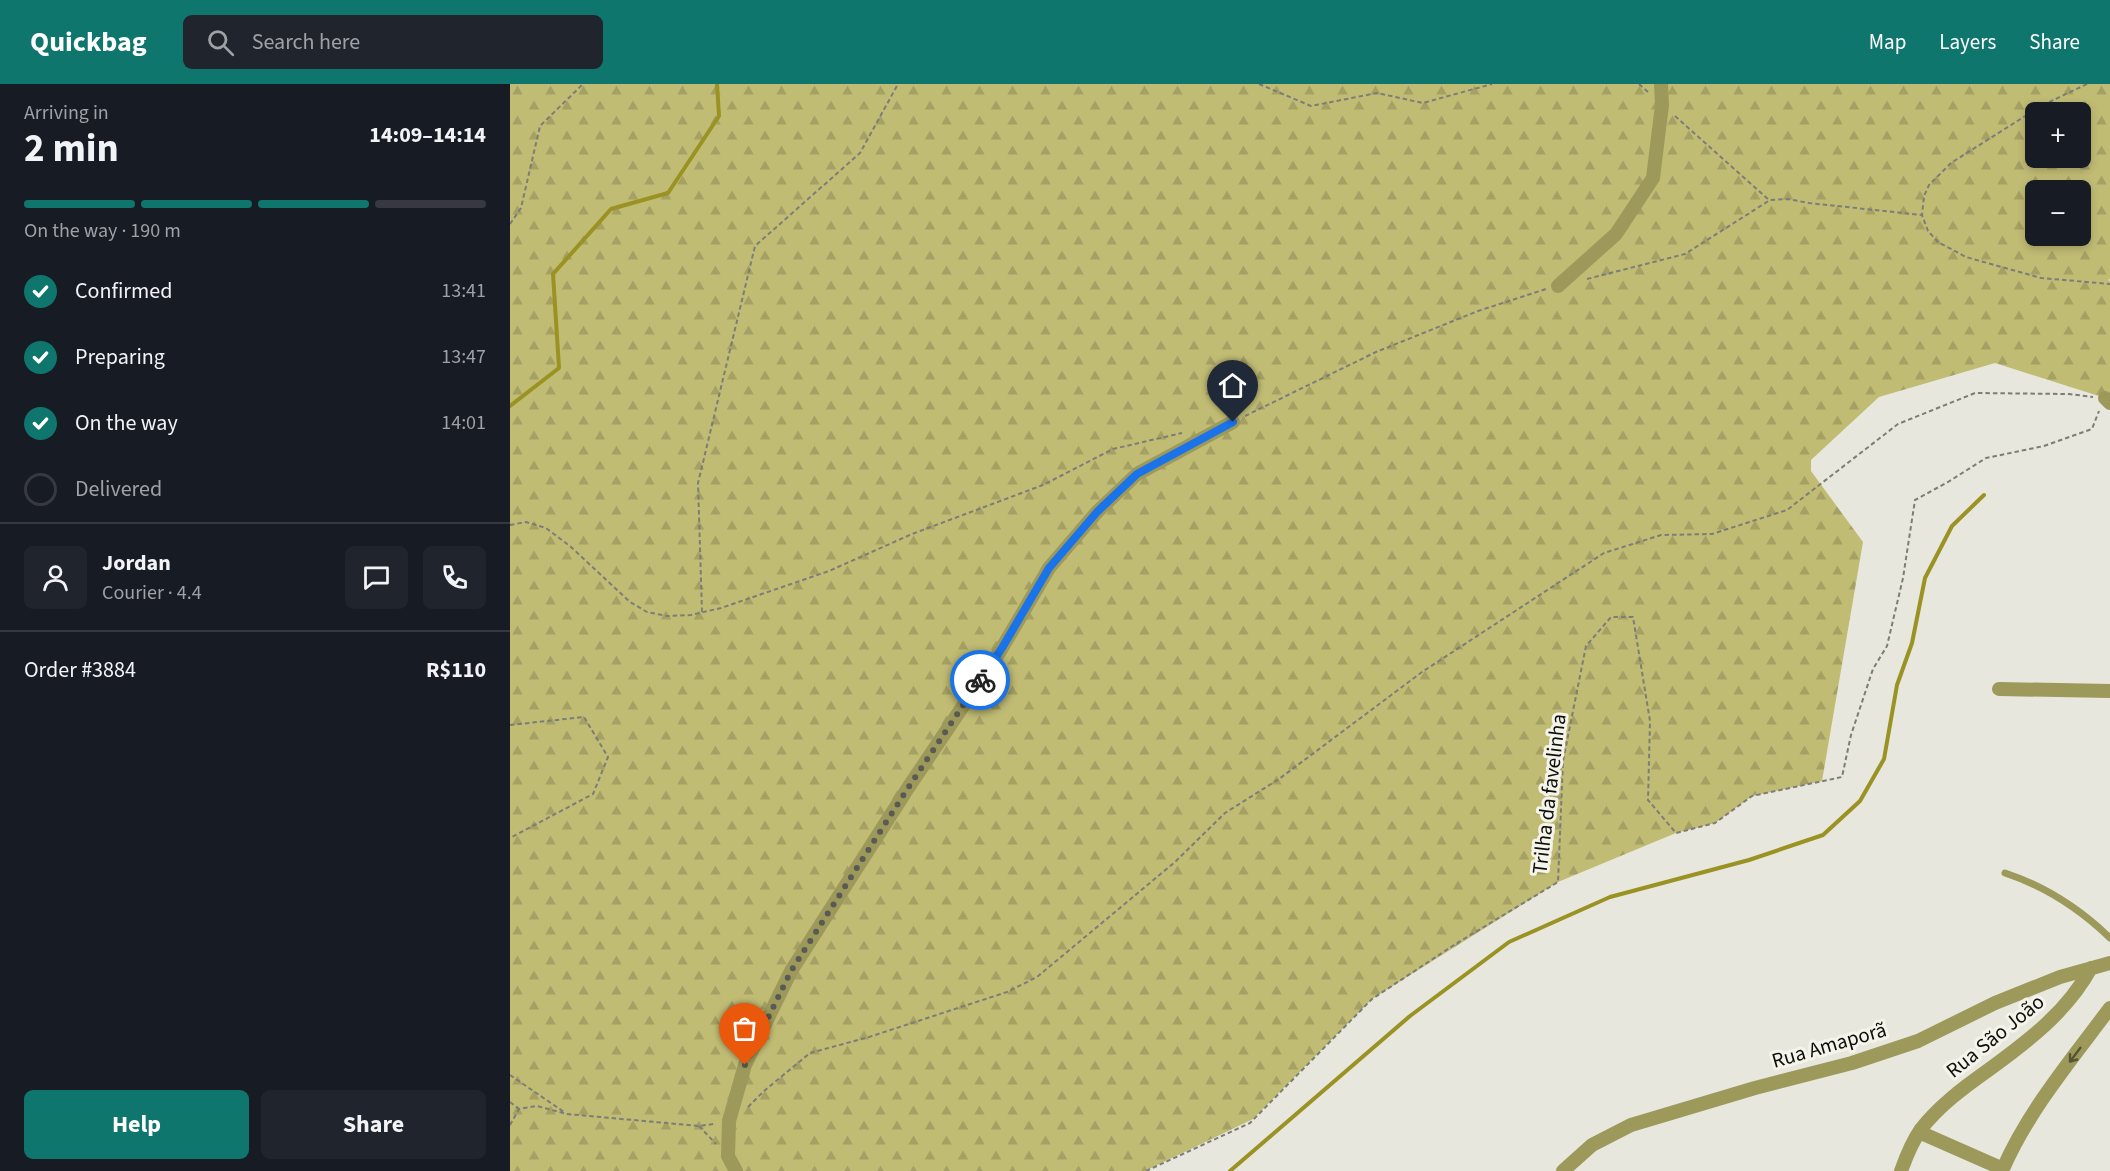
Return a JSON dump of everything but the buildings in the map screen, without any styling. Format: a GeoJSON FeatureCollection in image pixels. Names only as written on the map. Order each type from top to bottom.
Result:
{"type":"FeatureCollection","features":[{"type":"Feature","properties":{"kind":"street"},"geometry":{"type":"LineString","coordinates":[[1557,286],[1616,234],[1653,178],[1662,105],[1660,84]]}},
{"type":"Feature","properties":{"kind":"street"},"geometry":{"type":"LineString","coordinates":[[736,1171],[728,1156],[729,1121],[745,1065],[791,971],[908,788],[1002,648],[1049,568],[1097,512],[1137,474],[1233,422]]}},
{"type":"Feature","properties":{"kind":"street"},"geometry":{"type":"LineString","coordinates":[[1999,689],[2110,691]]}},
{"type":"Feature","properties":{"kind":"street","name":"Rua Amaporã"},"geometry":{"type":"LineString","coordinates":[[1563,1171],[1592,1145],[1631,1125],[1755,1088],[1852,1063],[1907,1044],[1995,1003],[2060,977],[2110,963]]}},
{"type":"Feature","properties":{"kind":"street","name":"Rua São João"},"geometry":{"type":"LineString","coordinates":[[1901,1171],[1919,1132],[1960,1090],[2029,1039],[2059,1013],[2082,986],[2091,968]]}},
{"type":"Feature","properties":{"kind":"street"},"geometry":{"type":"LineString","coordinates":[[1919,1132],[2003,1170],[2050,1088],[2110,1008]]}},
{"type":"Feature","properties":{"kind":"lane"},"geometry":{"type":"LineString","coordinates":[[2005,873],[2043,889],[2087,917],[2110,938]]}},
{"type":"Feature","properties":{"kind":"path"},"geometry":{"type":"LineString","coordinates":[[510,224],[521,208],[540,126],[583,84]]}},
{"type":"Feature","properties":{"kind":"path"},"geometry":{"type":"LineString","coordinates":[[702,612],[698,483],[756,246],[860,153],[898,84]]}},
{"type":"Feature","properties":{"kind":"path"},"geometry":{"type":"LineString","coordinates":[[1259,84],[1311,106],[1377,93],[1423,103],[1492,84]]}},
{"type":"Feature","properties":{"kind":"path"},"geometry":{"type":"LineString","coordinates":[[1466,84],[1467,91]]}},
{"type":"Feature","properties":{"kind":"path"},"geometry":{"type":"LineString","coordinates":[[1639,84],[1770,200]]}},
{"type":"Feature","properties":{"kind":"path"},"geometry":{"type":"LineString","coordinates":[[2087,84],[2041,106],[1951,163],[1929,185],[1924,195],[1922,215],[1928,231],[1938,242],[1966,257],[2041,278],[2110,284]]}},
{"type":"Feature","properties":{"kind":"path"},"geometry":{"type":"LineString","coordinates":[[510,1102],[519,1109],[537,1106],[567,1114],[699,1126],[735,1120],[764,1091],[810,1053],[869,1037],[1007,992],[1037,977],[1175,862],[1225,813],[1279,779],[1422,672],[1604,553],[1661,535],[1712,534],[1787,510],[1898,424],[1974,393],[2069,394],[2107,401]]}},
{"type":"Feature","properties":{"kind":"path","name":"Trilha da favelinha"},"geometry":{"type":"LineString","coordinates":[[1146,1171],[1250,1123],[1372,999],[1454,945],[1558,882],[1563,761],[1586,646],[1611,617],[1633,617],[1650,722],[1648,800],[1676,833],[1715,823],[1752,796],[1842,777],[1851,735],[1873,669],[1887,646],[1903,578],[1915,500],[1986,458],[2044,446],[2092,429],[2107,401]]}},
{"type":"Feature","properties":{"kind":"path"},"geometry":{"type":"LineString","coordinates":[[510,525],[526,522],[546,528],[571,547],[630,602],[647,612],[667,616],[702,612],[829,570],[912,534],[1043,485],[1113,449],[1190,432]]}},
{"type":"Feature","properties":{"kind":"path"},"geometry":{"type":"LineString","coordinates":[[510,725],[584,717],[608,757],[593,794],[510,838]]}},
{"type":"Feature","properties":{"kind":"path"},"geometry":{"type":"LineString","coordinates":[[510,1075],[567,1114]]}},
{"type":"Feature","properties":{"kind":"path"},"geometry":{"type":"LineString","coordinates":[[510,1125],[519,1109]]}},
{"type":"Feature","properties":{"kind":"green space"},"geometry":{"type":"Polygon","coordinates":[[[510,84],[2110,84],[2110,279],[2108,280],[2110,281],[2110,393],[2105,398],[1995,363],[1879,397],[1811,460],[1811,471],[1863,542],[1822,781],[1752,796],[1715,823],[1676,833],[1558,882],[1372,999],[1253,1119],[1145,1171],[510,1171],[510,84]]]}},
{"type":"Feature","properties":{"kind":"waterway"},"geometry":{"type":"LineString","coordinates":[[510,406],[559,368],[553,274],[611,209],[668,193],[719,116],[717,84]]}},
{"type":"Feature","properties":{"kind":"waterway"},"geometry":{"type":"LineString","coordinates":[[1230,1171],[1410,1016],[1509,942],[1610,897],[1749,860],[1823,835],[1860,801],[1884,759],[1897,685],[1912,643],[1925,578],[1952,526],[1984,495]]}},
{"type":"Feature","properties":{"kind":"way so far"},"geometry":{"type":"LineString","coordinates":[[745,1065],[791,971],[980,680]]}},
{"type":"Feature","properties":{"kind":"route"},"geometry":{"type":"LineString","coordinates":[[980,680],[1002,648],[1049,568],[1097,512],[1137,474],[1233,422]]}}]}
